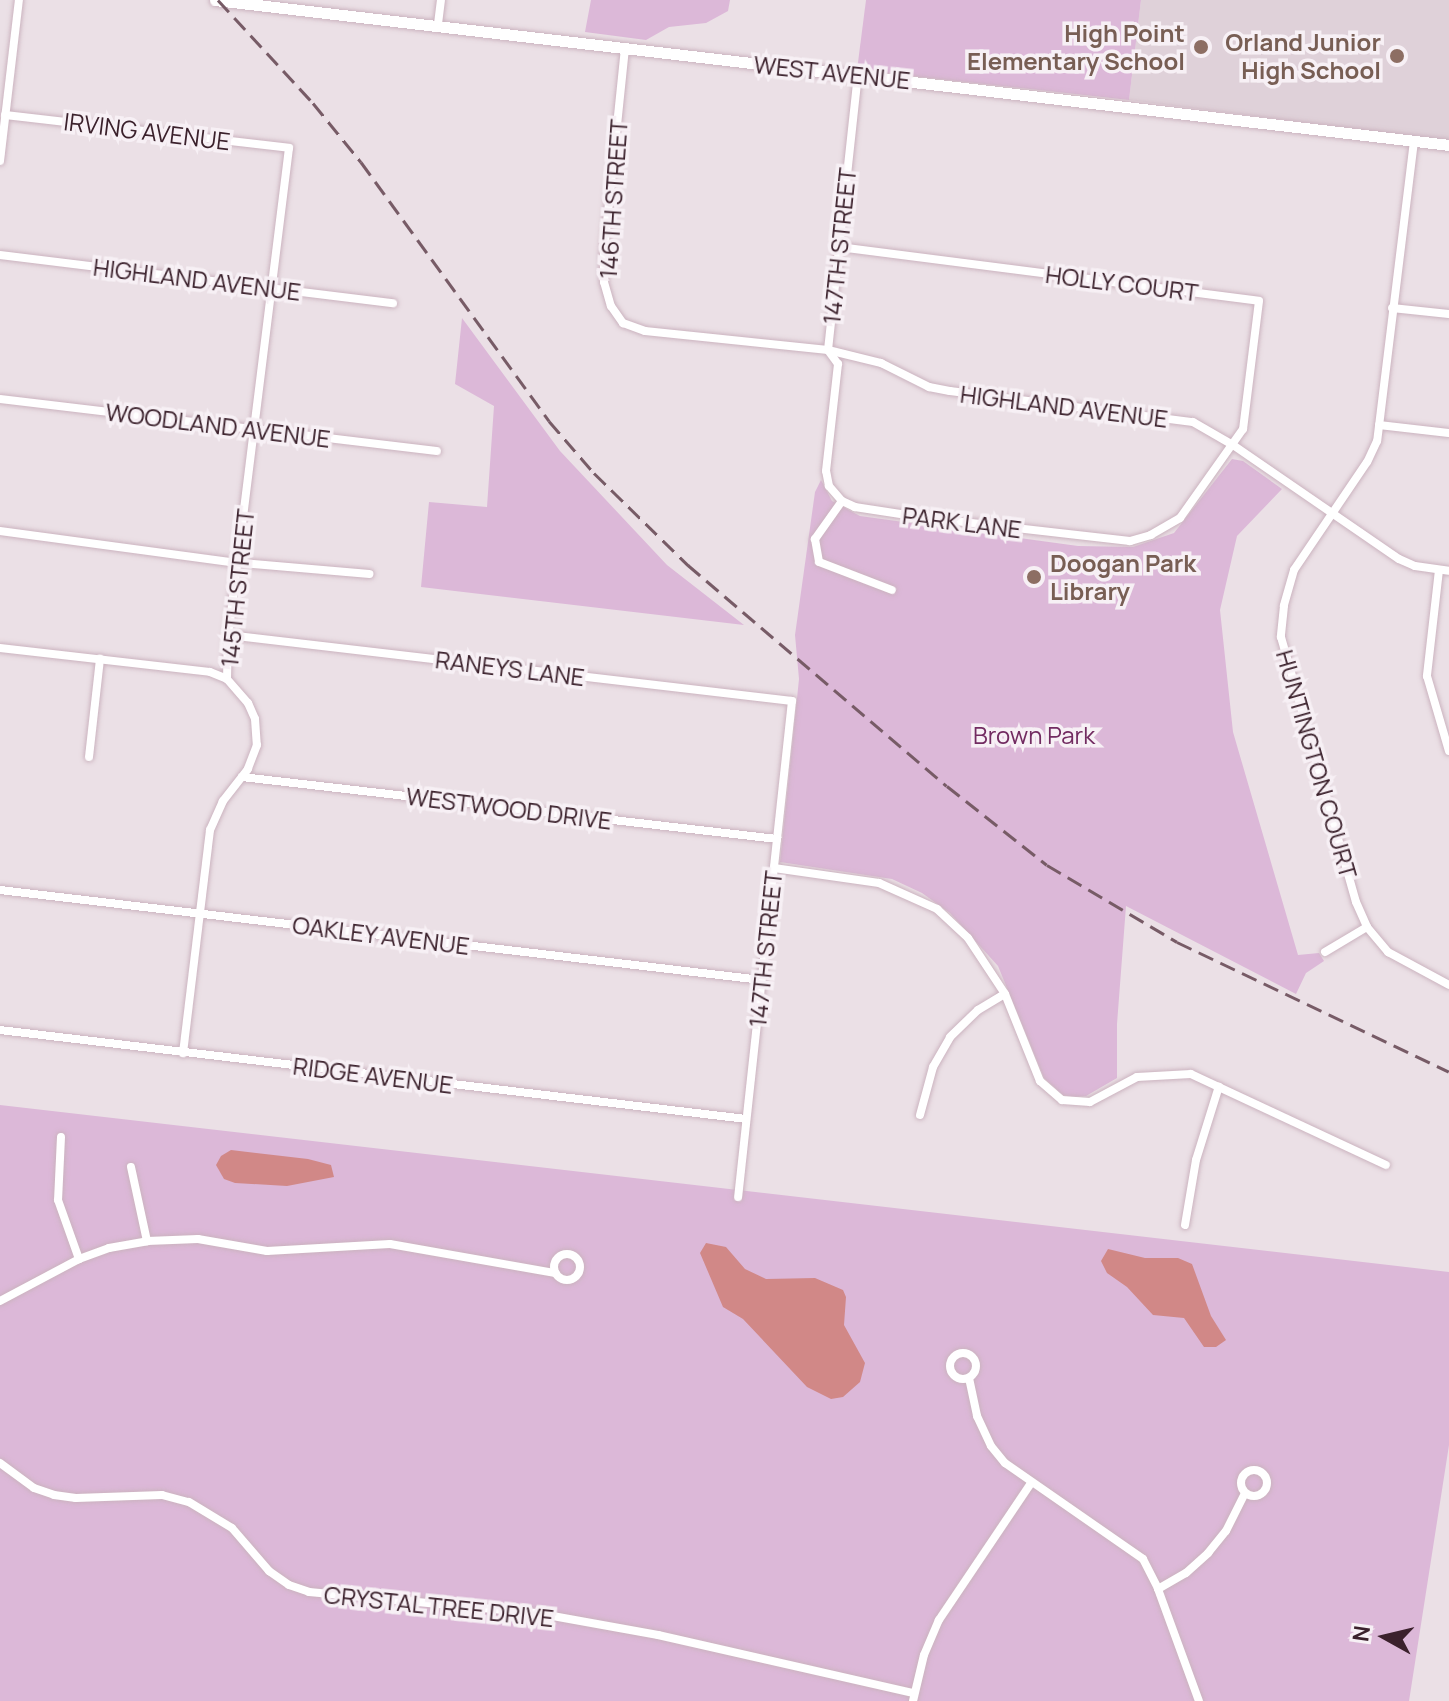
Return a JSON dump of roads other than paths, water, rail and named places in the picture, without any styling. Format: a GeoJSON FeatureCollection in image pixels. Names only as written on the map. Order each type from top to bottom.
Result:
{"type":"FeatureCollection","features":[{"type":"Feature","properties":{"kind":"street"},"geometry":{"type":"LineString","coordinates":[[0,161],[19,0]]}},
{"type":"Feature","properties":{"kind":"street","name":"WEST AVENUE"},"geometry":{"type":"LineString","coordinates":[[215,0],[291,4],[625,48],[1449,145]]}},
{"type":"Feature","properties":{"kind":"street"},"geometry":{"type":"LineString","coordinates":[[438,24],[441,0]]}},
{"type":"Feature","properties":{"kind":"street","name":"146TH STREET"},"geometry":{"type":"LineString","coordinates":[[625,48],[604,282],[611,306],[623,323],[645,331]]}},
{"type":"Feature","properties":{"kind":"street","name":"147TH STREET"},"geometry":{"type":"LineString","coordinates":[[842,501],[829,486],[826,471],[838,364],[828,350],[858,74]]}},
{"type":"Feature","properties":{"kind":"street","name":"IRVING AVENUE"},"geometry":{"type":"LineString","coordinates":[[5,115],[289,148]]}},
{"type":"Feature","properties":{"kind":"street","name":"HUNTINGTON COURT"},"geometry":{"type":"LineString","coordinates":[[1414,141],[1379,425],[1373,452],[1294,570],[1284,606],[1281,637],[1356,902],[1367,927],[1388,952],[1449,985]]}},
{"type":"Feature","properties":{"kind":"street","name":"145TH STREET"},"geometry":{"type":"LineString","coordinates":[[183,1053],[207,843],[214,815],[242,777],[257,745],[255,719],[248,703],[227,679],[228,635],[289,148]]}},
{"type":"Feature","properties":{"kind":"street","name":"HOLLY COURT"},"geometry":{"type":"LineString","coordinates":[[839,247],[1259,301],[1243,429],[1233,445]]}},
{"type":"Feature","properties":{"kind":"street","name":"HIGHLAND AVENUE"},"geometry":{"type":"LineString","coordinates":[[0,255],[393,303]]}},
{"type":"Feature","properties":{"kind":"street"},"geometry":{"type":"LineString","coordinates":[[1392,308],[1449,314]]}},
{"type":"Feature","properties":{"kind":"street","name":"HIGHLAND AVENUE"},"geometry":{"type":"LineString","coordinates":[[645,331],[828,350],[881,363],[929,387],[1193,422],[1233,445],[1399,559],[1444,570]]}},
{"type":"Feature","properties":{"kind":"street","name":"WOODLAND AVENUE"},"geometry":{"type":"LineString","coordinates":[[0,399],[437,451]]}},
{"type":"Feature","properties":{"kind":"street"},"geometry":{"type":"LineString","coordinates":[[1379,425],[1449,433]]}},
{"type":"Feature","properties":{"kind":"street","name":"PARK LANE"},"geometry":{"type":"LineString","coordinates":[[842,501],[855,507],[920,517],[1130,541],[1151,535],[1180,518],[1233,445]]}},
{"type":"Feature","properties":{"kind":"street"},"geometry":{"type":"LineString","coordinates":[[842,501],[815,539],[819,562],[892,590]]}},
{"type":"Feature","properties":{"kind":"street"},"geometry":{"type":"LineString","coordinates":[[0,531],[369,574]]}},
{"type":"Feature","properties":{"kind":"street"},"geometry":{"type":"LineString","coordinates":[[1444,570],[1427,676],[1449,751]]}},
{"type":"Feature","properties":{"kind":"street","name":"RANEYS LANE"},"geometry":{"type":"LineString","coordinates":[[228,635],[792,701]]}},
{"type":"Feature","properties":{"kind":"street"},"geometry":{"type":"LineString","coordinates":[[0,648],[210,672],[227,679]]}},
{"type":"Feature","properties":{"kind":"street"},"geometry":{"type":"LineString","coordinates":[[89,757],[100,659]]}},
{"type":"Feature","properties":{"kind":"street","name":"147TH STREET"},"geometry":{"type":"LineString","coordinates":[[738,1197],[792,701]]}},
{"type":"Feature","properties":{"kind":"street","name":"WESTWOOD DRIVE"},"geometry":{"type":"LineString","coordinates":[[242,777],[777,839]]}},
{"type":"Feature","properties":{"kind":"street"},"geometry":{"type":"LineString","coordinates":[[774,868],[879,883],[937,909],[968,938],[1005,994],[1040,1081],[1062,1100],[1090,1102],[1137,1077],[1191,1074],[1386,1165]]}},
{"type":"Feature","properties":{"kind":"street","name":"OAKLEY AVENUE"},"geometry":{"type":"LineString","coordinates":[[0,890],[761,980]]}},
{"type":"Feature","properties":{"kind":"street"},"geometry":{"type":"LineString","coordinates":[[1325,952],[1367,927]]}},
{"type":"Feature","properties":{"kind":"street"},"geometry":{"type":"LineString","coordinates":[[920,1115],[933,1067],[950,1037],[978,1010],[1005,994]]}},
{"type":"Feature","properties":{"kind":"street","name":"RIDGE AVENUE"},"geometry":{"type":"LineString","coordinates":[[0,1030],[746,1119]]}},
{"type":"Feature","properties":{"kind":"street"},"geometry":{"type":"LineString","coordinates":[[1185,1225],[1196,1160],[1219,1086]]}},
{"type":"Feature","properties":{"kind":"street"},"geometry":{"type":"LineString","coordinates":[[61,1137],[58,1200],[79,1259]]}},
{"type":"Feature","properties":{"kind":"street"},"geometry":{"type":"LineString","coordinates":[[131,1167],[147,1241]]}},
{"type":"Feature","properties":{"kind":"street"},"geometry":{"type":"LineString","coordinates":[[0,1301],[79,1259],[109,1248],[147,1241],[198,1239],[267,1251],[390,1244],[555,1273]]}},
{"type":"Feature","properties":{"kind":"street"},"geometry":{"type":"LineString","coordinates":[[969,1378],[977,1416],[991,1446],[1031,1483],[1143,1559],[1158,1589],[1199,1701]]}},
{"type":"Feature","properties":{"kind":"street","name":"CRYSTAL TREE DRIVE"},"geometry":{"type":"LineString","coordinates":[[0,1463],[34,1488],[54,1495],[76,1498],[162,1495],[189,1502],[232,1528],[269,1571],[289,1585],[309,1592],[536,1613],[658,1635],[914,1697]]}},
{"type":"Feature","properties":{"kind":"street"},"geometry":{"type":"LineString","coordinates":[[914,1697],[939,1620],[1031,1483]]}},
{"type":"Feature","properties":{"kind":"street"},"geometry":{"type":"LineString","coordinates":[[1158,1589],[1186,1573],[1208,1553],[1226,1531],[1245,1493]]}},
{"type":"Feature","properties":{"kind":"railway"},"geometry":{"type":"LineString","coordinates":[[218,0],[313,103],[361,162],[549,421],[594,473],[688,565],[947,786],[1047,865],[1177,942],[1449,1072]]}},
{"type":"Feature","properties":{"kind":"place","name":"High Point Elementary School"},"geometry":{"type":"Point","coordinates":[1201,47]}},
{"type":"Feature","properties":{"kind":"place","name":"Orland Junior High School"},"geometry":{"type":"Point","coordinates":[1397,56]}},
{"type":"Feature","properties":{"kind":"place","name":"Doogan Park Library"},"geometry":{"type":"Point","coordinates":[1034,577]}},
{"type":"Feature","properties":{"kind":"park label","name":"Brown Park"},"geometry":{"type":"Point","coordinates":[1034,735]}}]}
